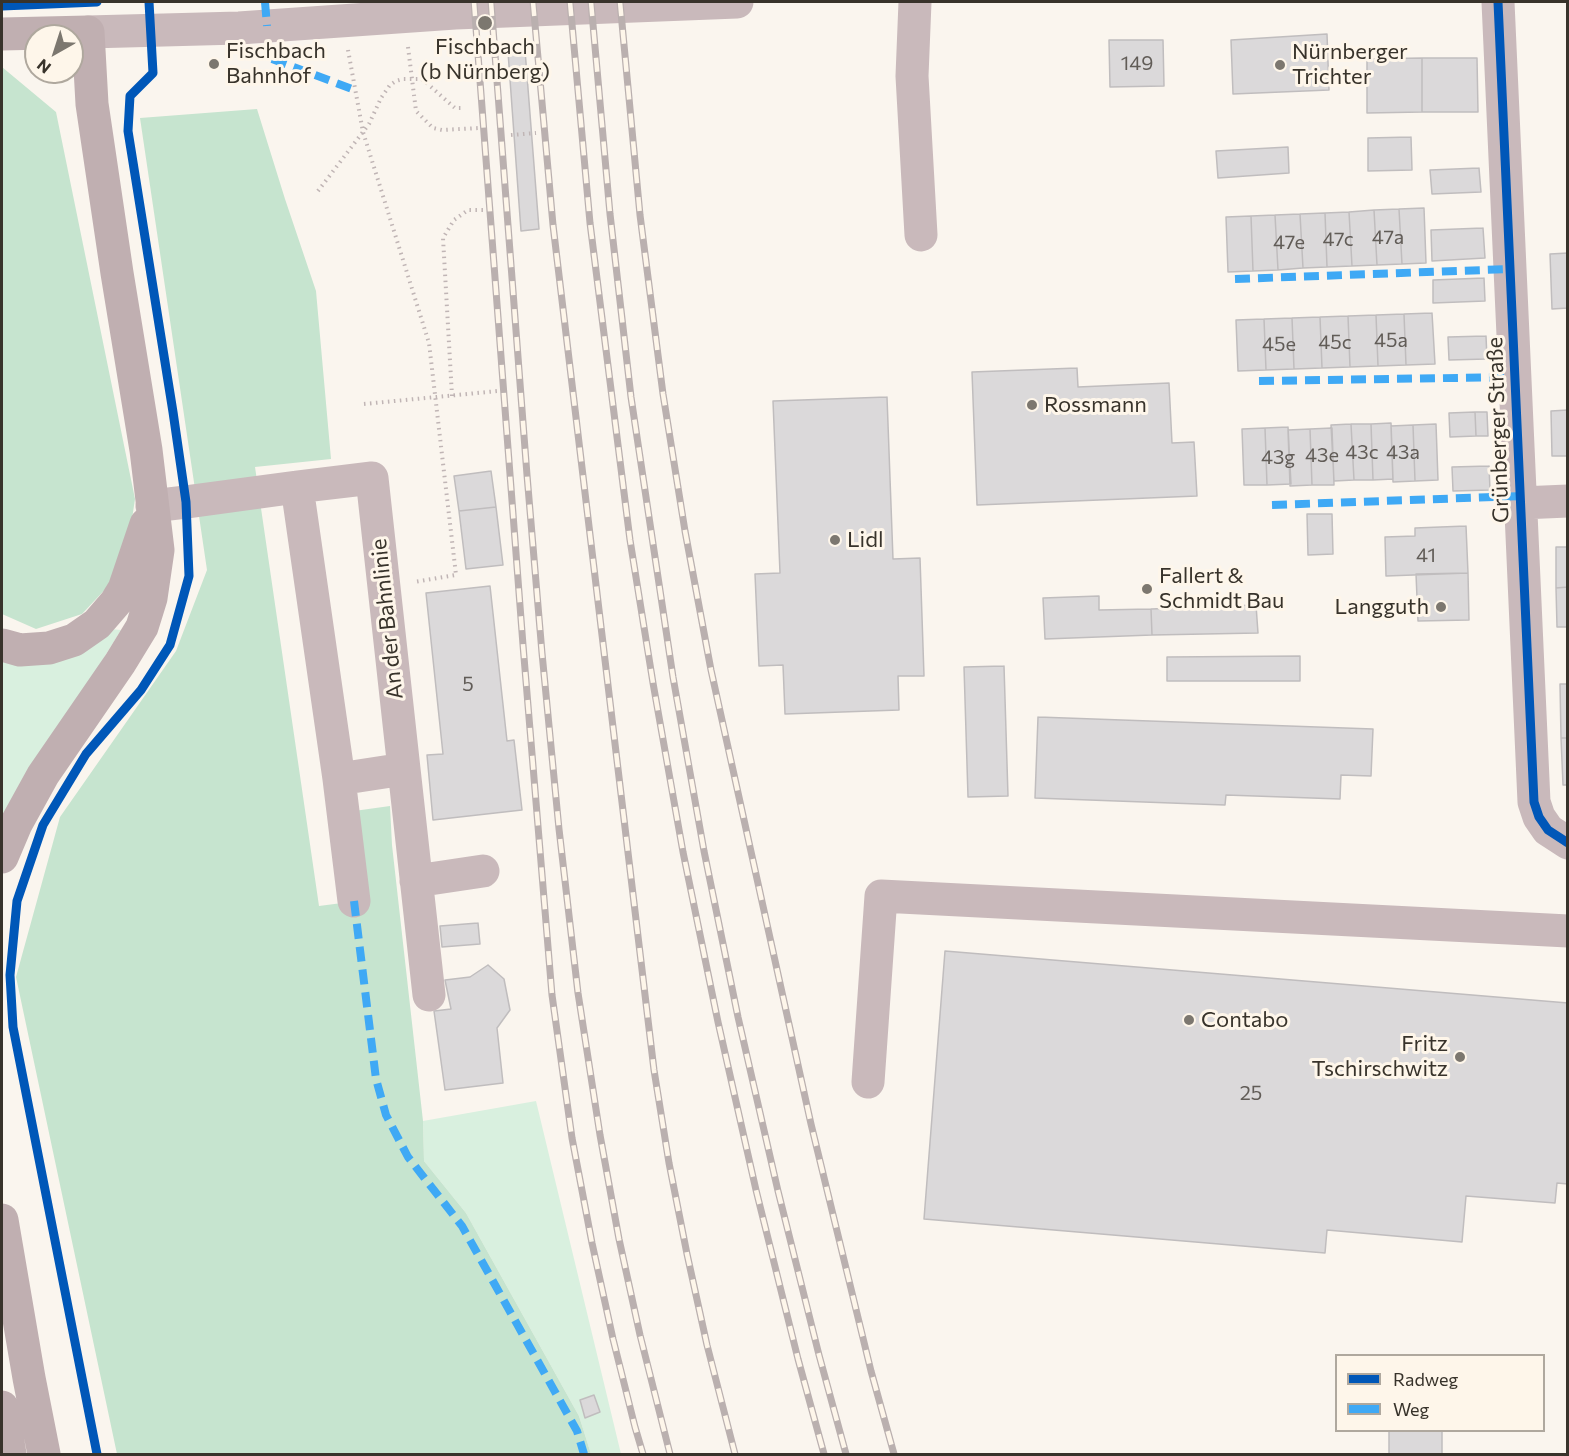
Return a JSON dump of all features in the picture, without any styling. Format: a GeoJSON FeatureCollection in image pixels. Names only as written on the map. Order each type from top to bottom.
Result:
{"type":"FeatureCollection","features":[{"type":"Feature","properties":{"kind":"main road"},"geometry":{"type":"LineString","coordinates":[[2,34],[88,32],[92,104],[146,450],[158,550],[152,598],[142,627],[43,775],[16,824],[2,857]]}},
{"type":"Feature","properties":{"kind":"main road"},"geometry":{"type":"LineString","coordinates":[[2,645],[20,650],[49,648],[74,640],[97,624],[124,589],[153,506]]}},
{"type":"Feature","properties":{"kind":"main road"},"geometry":{"type":"LineString","coordinates":[[2,1220],[44,1455]]}},
{"type":"Feature","properties":{"kind":"main road"},"geometry":{"type":"LineString","coordinates":[[2,1407],[10,1455]]}},
{"type":"Feature","properties":{"kind":"street"},"geometry":{"type":"LineString","coordinates":[[88,32],[239,28],[455,13],[737,2]]}},
{"type":"Feature","properties":{"kind":"street"},"geometry":{"type":"LineString","coordinates":[[915,2],[912,76],[921,234]]}},
{"type":"Feature","properties":{"kind":"street","name":"Grünberger Straße"},"geometry":{"type":"LineString","coordinates":[[1498,2],[1534,802],[1539,817],[1548,830],[1568,843]]}},
{"type":"Feature","properties":{"kind":"street","name":"An der Bahnlinie"},"geometry":{"type":"LineString","coordinates":[[153,506],[372,478],[429,995]]}},
{"type":"Feature","properties":{"kind":"street"},"geometry":{"type":"LineString","coordinates":[[297,487],[354,901]]}},
{"type":"Feature","properties":{"kind":"street"},"geometry":{"type":"LineString","coordinates":[[1521,503],[1568,501]]}},
{"type":"Feature","properties":{"kind":"street"},"geometry":{"type":"LineString","coordinates":[[339,779],[404,769]]}},
{"type":"Feature","properties":{"kind":"street"},"geometry":{"type":"LineString","coordinates":[[416,881],[483,871]]}},
{"type":"Feature","properties":{"kind":"street"},"geometry":{"type":"LineString","coordinates":[[868,1082],[881,896],[1568,932]]}},
{"type":"Feature","properties":{"kind":"path"},"geometry":{"type":"LineString","coordinates":[[348,48],[363,132],[429,343],[456,575],[384,586]]}},
{"type":"Feature","properties":{"kind":"path"},"geometry":{"type":"LineString","coordinates":[[409,55],[416,111],[433,128],[442,130],[479,128]]}},
{"type":"Feature","properties":{"kind":"path"},"geometry":{"type":"LineString","coordinates":[[318,191],[369,124],[381,98],[390,85],[396,81],[422,79],[455,108],[462,108]]}},
{"type":"Feature","properties":{"kind":"path"},"geometry":{"type":"LineString","coordinates":[[511,135],[536,133]]}},
{"type":"Feature","properties":{"kind":"path"},"geometry":{"type":"LineString","coordinates":[[452,396],[443,238],[454,220],[468,210],[484,210]]}},
{"type":"Feature","properties":{"kind":"path"},"geometry":{"type":"LineString","coordinates":[[364,404],[498,392]]}},
{"type":"Feature","properties":{"kind":"green space"},"geometry":{"type":"Polygon","coordinates":[[[2,67],[56,112],[135,499],[132,519],[112,582],[82,614],[36,629],[2,614],[2,67]]]}},
{"type":"Feature","properties":{"kind":"green space"},"geometry":{"type":"Polygon","coordinates":[[[257,109],[316,291],[331,459],[255,467],[319,906],[365,900],[354,811],[390,806],[392,845],[423,1121],[424,1161],[466,1213],[579,1416],[591,1454],[117,1454],[16,977],[60,817],[176,651],[207,570],[140,118],[257,109]]]}},
{"type":"Feature","properties":{"kind":"green space"},"geometry":{"type":"Polygon","coordinates":[[[110,629],[121,630],[2,823],[2,656],[110,629]]]}},
{"type":"Feature","properties":{"kind":"green space"},"geometry":{"type":"Polygon","coordinates":[[[536,1101],[621,1454],[591,1454],[579,1416],[466,1213],[424,1161],[423,1121],[536,1101]]]}},
{"type":"Feature","properties":{"kind":"building","name":"Nürnberger Trichter"},"geometry":{"type":"Polygon","coordinates":[[[1327,34],[1329,90],[1233,94],[1231,40],[1327,34]]]}},
{"type":"Feature","properties":{"kind":"building"},"geometry":{"type":"Polygon","coordinates":[[[1109,40],[1163,40],[1164,86],[1110,87],[1109,40]]]}},
{"type":"Feature","properties":{"kind":"building"},"geometry":{"type":"Polygon","coordinates":[[[525,50],[539,229],[521,231],[508,52],[525,50]]]}},
{"type":"Feature","properties":{"kind":"building"},"geometry":{"type":"Polygon","coordinates":[[[1422,58],[1477,58],[1478,112],[1422,112],[1422,58]]]}},
{"type":"Feature","properties":{"kind":"building"},"geometry":{"type":"Polygon","coordinates":[[[1422,58],[1422,112],[1367,113],[1367,59],[1422,58]]]}},
{"type":"Feature","properties":{"kind":"building"},"geometry":{"type":"Polygon","coordinates":[[[1411,137],[1412,170],[1368,171],[1368,138],[1411,137]]]}},
{"type":"Feature","properties":{"kind":"building"},"geometry":{"type":"Polygon","coordinates":[[[1288,147],[1289,173],[1218,178],[1216,151],[1288,147]]]}},
{"type":"Feature","properties":{"kind":"building"},"geometry":{"type":"Polygon","coordinates":[[[1479,168],[1481,192],[1432,194],[1430,170],[1479,168]]]}},
{"type":"Feature","properties":{"kind":"building"},"geometry":{"type":"Polygon","coordinates":[[[1424,208],[1426,263],[1402,264],[1399,209],[1424,208]]]}},
{"type":"Feature","properties":{"kind":"building"},"geometry":{"type":"Polygon","coordinates":[[[1399,209],[1402,264],[1377,265],[1374,210],[1399,209]]]}},
{"type":"Feature","properties":{"kind":"building"},"geometry":{"type":"Polygon","coordinates":[[[1374,210],[1377,265],[1352,266],[1349,212],[1374,210]]]}},
{"type":"Feature","properties":{"kind":"building"},"geometry":{"type":"Polygon","coordinates":[[[1349,212],[1352,266],[1327,267],[1325,213],[1349,212]]]}},
{"type":"Feature","properties":{"kind":"building"},"geometry":{"type":"Polygon","coordinates":[[[1325,213],[1327,267],[1303,268],[1300,214],[1325,213]]]}},
{"type":"Feature","properties":{"kind":"building"},"geometry":{"type":"Polygon","coordinates":[[[1300,214],[1303,268],[1278,270],[1275,215],[1300,214]]]}},
{"type":"Feature","properties":{"kind":"building"},"geometry":{"type":"Polygon","coordinates":[[[1275,215],[1278,270],[1253,271],[1251,216],[1275,215]]]}},
{"type":"Feature","properties":{"kind":"building"},"geometry":{"type":"Polygon","coordinates":[[[1251,216],[1253,271],[1228,272],[1226,217],[1251,216]]]}},
{"type":"Feature","properties":{"kind":"building"},"geometry":{"type":"Polygon","coordinates":[[[1483,228],[1485,258],[1432,261],[1431,230],[1483,228]]]}},
{"type":"Feature","properties":{"kind":"building"},"geometry":{"type":"Polygon","coordinates":[[[1568,253],[1568,308],[1552,309],[1550,254],[1568,253]]]}},
{"type":"Feature","properties":{"kind":"building"},"geometry":{"type":"Polygon","coordinates":[[[1484,278],[1485,301],[1433,303],[1433,280],[1484,278]]]}},
{"type":"Feature","properties":{"kind":"building"},"geometry":{"type":"Polygon","coordinates":[[[1432,313],[1435,364],[1406,365],[1404,314],[1432,313]]]}},
{"type":"Feature","properties":{"kind":"building"},"geometry":{"type":"Polygon","coordinates":[[[1404,314],[1406,365],[1378,366],[1376,315],[1404,314]]]}},
{"type":"Feature","properties":{"kind":"building"},"geometry":{"type":"Polygon","coordinates":[[[1376,315],[1378,366],[1350,367],[1348,316],[1376,315]]]}},
{"type":"Feature","properties":{"kind":"building"},"geometry":{"type":"Polygon","coordinates":[[[1348,316],[1350,367],[1322,368],[1320,317],[1348,316]]]}},
{"type":"Feature","properties":{"kind":"building"},"geometry":{"type":"Polygon","coordinates":[[[1320,317],[1322,368],[1294,369],[1292,318],[1320,317]]]}},
{"type":"Feature","properties":{"kind":"building"},"geometry":{"type":"Polygon","coordinates":[[[1292,318],[1294,369],[1266,370],[1264,319],[1292,318]]]}},
{"type":"Feature","properties":{"kind":"building"},"geometry":{"type":"Polygon","coordinates":[[[1264,319],[1266,370],[1238,371],[1236,320],[1264,319]]]}},
{"type":"Feature","properties":{"kind":"building"},"geometry":{"type":"Polygon","coordinates":[[[1486,336],[1487,359],[1449,360],[1448,337],[1486,336]]]}},
{"type":"Feature","properties":{"kind":"building"},"geometry":{"type":"Polygon","coordinates":[[[1077,368],[1078,387],[1169,383],[1172,443],[1194,442],[1197,496],[977,505],[972,372],[1077,368]]]}},
{"type":"Feature","properties":{"kind":"building","name":"Lidl"},"geometry":{"type":"Polygon","coordinates":[[[887,397],[893,559],[920,558],[924,676],[898,676],[899,710],[785,714],[783,665],[759,666],[755,574],[780,573],[773,401],[887,397]]]}},
{"type":"Feature","properties":{"kind":"building"},"geometry":{"type":"Polygon","coordinates":[[[1568,410],[1568,456],[1552,456],[1551,411],[1568,410]]]}},
{"type":"Feature","properties":{"kind":"building"},"geometry":{"type":"Polygon","coordinates":[[[1475,412],[1476,436],[1450,437],[1449,413],[1475,412]]]}},
{"type":"Feature","properties":{"kind":"building"},"geometry":{"type":"Polygon","coordinates":[[[1475,412],[1487,412],[1488,436],[1476,436],[1475,412]]]}},
{"type":"Feature","properties":{"kind":"building"},"geometry":{"type":"Polygon","coordinates":[[[1391,423],[1393,479],[1373,480],[1371,424],[1391,423]]]}},
{"type":"Feature","properties":{"kind":"building"},"geometry":{"type":"Polygon","coordinates":[[[1351,424],[1354,480],[1334,481],[1331,425],[1351,424]]]}},
{"type":"Feature","properties":{"kind":"building"},"geometry":{"type":"Polygon","coordinates":[[[1351,424],[1371,424],[1373,480],[1354,480],[1351,424]]]}},
{"type":"Feature","properties":{"kind":"building"},"geometry":{"type":"Polygon","coordinates":[[[1436,424],[1438,480],[1415,481],[1413,425],[1436,424]]]}},
{"type":"Feature","properties":{"kind":"building"},"geometry":{"type":"Polygon","coordinates":[[[1413,425],[1415,481],[1393,482],[1391,426],[1413,425]]]}},
{"type":"Feature","properties":{"kind":"building"},"geometry":{"type":"Polygon","coordinates":[[[1288,427],[1291,484],[1267,485],[1265,428],[1288,427]]]}},
{"type":"Feature","properties":{"kind":"building"},"geometry":{"type":"Polygon","coordinates":[[[1265,428],[1267,485],[1244,485],[1242,429],[1265,428]]]}},
{"type":"Feature","properties":{"kind":"building"},"geometry":{"type":"Polygon","coordinates":[[[1332,428],[1334,485],[1312,485],[1310,429],[1332,428]]]}},
{"type":"Feature","properties":{"kind":"building"},"geometry":{"type":"Polygon","coordinates":[[[1310,429],[1312,485],[1290,486],[1288,430],[1310,429]]]}},
{"type":"Feature","properties":{"kind":"building"},"geometry":{"type":"Polygon","coordinates":[[[1489,466],[1490,490],[1453,491],[1452,467],[1489,466]]]}},
{"type":"Feature","properties":{"kind":"building"},"geometry":{"type":"Polygon","coordinates":[[[491,471],[496,507],[459,511],[454,476],[491,471]]]}},
{"type":"Feature","properties":{"kind":"building"},"geometry":{"type":"Polygon","coordinates":[[[496,507],[503,565],[466,569],[459,511],[496,507]]]}},
{"type":"Feature","properties":{"kind":"building"},"geometry":{"type":"Polygon","coordinates":[[[1307,514],[1332,514],[1333,554],[1308,555],[1307,514]]]}},
{"type":"Feature","properties":{"kind":"building"},"geometry":{"type":"Polygon","coordinates":[[[1466,526],[1468,573],[1386,576],[1385,537],[1415,536],[1415,528],[1466,526]]]}},
{"type":"Feature","properties":{"kind":"building"},"geometry":{"type":"Polygon","coordinates":[[[1556,547],[1568,547],[1568,587],[1556,588],[1556,547]]]}},
{"type":"Feature","properties":{"kind":"building"},"geometry":{"type":"Polygon","coordinates":[[[1468,573],[1469,620],[1418,621],[1416,574],[1468,573]]]}},
{"type":"Feature","properties":{"kind":"building"},"geometry":{"type":"Polygon","coordinates":[[[490,586],[507,741],[514,740],[522,810],[433,820],[427,755],[443,754],[426,593],[490,586]]]}},
{"type":"Feature","properties":{"kind":"building"},"geometry":{"type":"Polygon","coordinates":[[[1568,587],[1568,627],[1557,627],[1556,588],[1568,587]]]}},
{"type":"Feature","properties":{"kind":"building"},"geometry":{"type":"Polygon","coordinates":[[[1099,596],[1099,610],[1151,609],[1152,635],[1045,639],[1043,598],[1099,596]]]}},
{"type":"Feature","properties":{"kind":"building"},"geometry":{"type":"Polygon","coordinates":[[[1256,605],[1258,633],[1152,635],[1151,609],[1256,605]]]}},
{"type":"Feature","properties":{"kind":"building"},"geometry":{"type":"Polygon","coordinates":[[[1300,656],[1300,681],[1167,681],[1167,657],[1300,656]]]}},
{"type":"Feature","properties":{"kind":"building"},"geometry":{"type":"Polygon","coordinates":[[[1004,666],[1008,796],[968,797],[964,667],[1004,666]]]}},
{"type":"Feature","properties":{"kind":"building"},"geometry":{"type":"Polygon","coordinates":[[[1560,684],[1568,684],[1568,738],[1561,738],[1560,684]]]}},
{"type":"Feature","properties":{"kind":"building"},"geometry":{"type":"Polygon","coordinates":[[[1038,717],[1373,729],[1371,776],[1341,775],[1340,799],[1226,795],[1225,805],[1035,798],[1038,717]]]}},
{"type":"Feature","properties":{"kind":"building"},"geometry":{"type":"Polygon","coordinates":[[[1561,738],[1568,738],[1568,785],[1563,785],[1561,738]]]}},
{"type":"Feature","properties":{"kind":"building"},"geometry":{"type":"Polygon","coordinates":[[[478,923],[480,944],[442,947],[440,926],[478,923]]]}},
{"type":"Feature","properties":{"kind":"building"},"geometry":{"type":"Polygon","coordinates":[[[945,951],[1568,1003],[1568,1184],[1557,1183],[1555,1203],[1466,1196],[1462,1242],[1327,1230],[1325,1253],[924,1219],[945,951]]]}},
{"type":"Feature","properties":{"kind":"building"},"geometry":{"type":"Polygon","coordinates":[[[488,965],[504,979],[510,1010],[497,1028],[503,1083],[445,1090],[434,1011],[451,1009],[445,980],[470,977],[488,965]]]}},
{"type":"Feature","properties":{"kind":"building"},"geometry":{"type":"Polygon","coordinates":[[[594,1395],[600,1412],[585,1418],[580,1400],[594,1395]]]}},
{"type":"Feature","properties":{"kind":"building"},"geometry":{"type":"Polygon","coordinates":[[[1389,1432],[1442,1432],[1442,1454],[1389,1454],[1389,1432]]]}},
{"type":"Feature","properties":{"kind":"railway"},"geometry":{"type":"LineString","coordinates":[[474,2],[552,995],[572,1138],[592,1243],[613,1339],[643,1454]]}},
{"type":"Feature","properties":{"kind":"railway"},"geometry":{"type":"LineString","coordinates":[[491,2],[542,653],[578,993],[619,1239],[670,1454]]}},
{"type":"Feature","properties":{"kind":"railway"},"geometry":{"type":"LineString","coordinates":[[533,2],[553,225],[654,1070],[687,1254],[735,1454]]}},
{"type":"Feature","properties":{"kind":"railway"},"geometry":{"type":"LineString","coordinates":[[570,2],[590,223],[630,540],[653,683],[683,852],[718,1022],[756,1190],[824,1454]]}},
{"type":"Feature","properties":{"kind":"railway"},"geometry":{"type":"LineString","coordinates":[[591,2],[610,214],[631,397],[673,677],[704,851],[738,1017],[778,1191],[846,1454]]}},
{"type":"Feature","properties":{"kind":"railway"},"geometry":{"type":"LineString","coordinates":[[620,2],[640,215],[663,394],[711,670],[811,1124],[871,1371],[894,1454]]}},
{"type":"Feature","properties":{"kind":"marked path"},"geometry":{"type":"LineString","coordinates":[[265,2],[267,26]]}},
{"type":"Feature","properties":{"kind":"marked path"},"geometry":{"type":"LineString","coordinates":[[272,59],[355,90]]}},
{"type":"Feature","properties":{"kind":"marked path"},"geometry":{"type":"LineString","coordinates":[[1235,279],[1511,269]]}},
{"type":"Feature","properties":{"kind":"marked path"},"geometry":{"type":"LineString","coordinates":[[1259,381],[1515,377]]}},
{"type":"Feature","properties":{"kind":"marked path"},"geometry":{"type":"LineString","coordinates":[[1272,505],[1521,496]]}},
{"type":"Feature","properties":{"kind":"marked path"},"geometry":{"type":"LineString","coordinates":[[354,901],[376,1079],[386,1115],[408,1157],[462,1226],[577,1431],[584,1454]]}},
{"type":"Feature","properties":{"kind":"cycle path"},"geometry":{"type":"LineString","coordinates":[[2,6],[97,2]]}},
{"type":"Feature","properties":{"kind":"cycle path"},"geometry":{"type":"LineString","coordinates":[[97,1454],[13,1027],[10,975],[17,901],[43,825],[86,754],[141,690],[170,645],[189,576],[186,502],[128,131],[130,96],[153,73],[149,2]]}},
{"type":"Feature","properties":{"kind":"cycle path"},"geometry":{"type":"LineString","coordinates":[[1498,2],[1534,802],[1539,817],[1548,830],[1568,843]]}},
{"type":"Feature","properties":{"kind":"place","name":"Fischbach (b Nürnberg)"},"geometry":{"type":"Point","coordinates":[485,23]}},
{"type":"Feature","properties":{"kind":"place","name":"Fischbach Bahnhof"},"geometry":{"type":"Point","coordinates":[214,64]}},
{"type":"Feature","properties":{"kind":"place","name":"Nürnberger Trichter"},"geometry":{"type":"Point","coordinates":[1280,65]}},
{"type":"Feature","properties":{"kind":"place","name":"Rossmann"},"geometry":{"type":"Point","coordinates":[1032,405]}},
{"type":"Feature","properties":{"kind":"place","name":"Lidl"},"geometry":{"type":"Point","coordinates":[835,540]}},
{"type":"Feature","properties":{"kind":"place","name":"Fallert & Schmidt Bau"},"geometry":{"type":"Point","coordinates":[1147,589]}},
{"type":"Feature","properties":{"kind":"place","name":"Langguth"},"geometry":{"type":"Point","coordinates":[1441,607]}},
{"type":"Feature","properties":{"kind":"place","name":"Contabo"},"geometry":{"type":"Point","coordinates":[1189,1020]}},
{"type":"Feature","properties":{"kind":"place","name":"Fritz Tschirschwitz"},"geometry":{"type":"Point","coordinates":[1460,1057]}}]}
